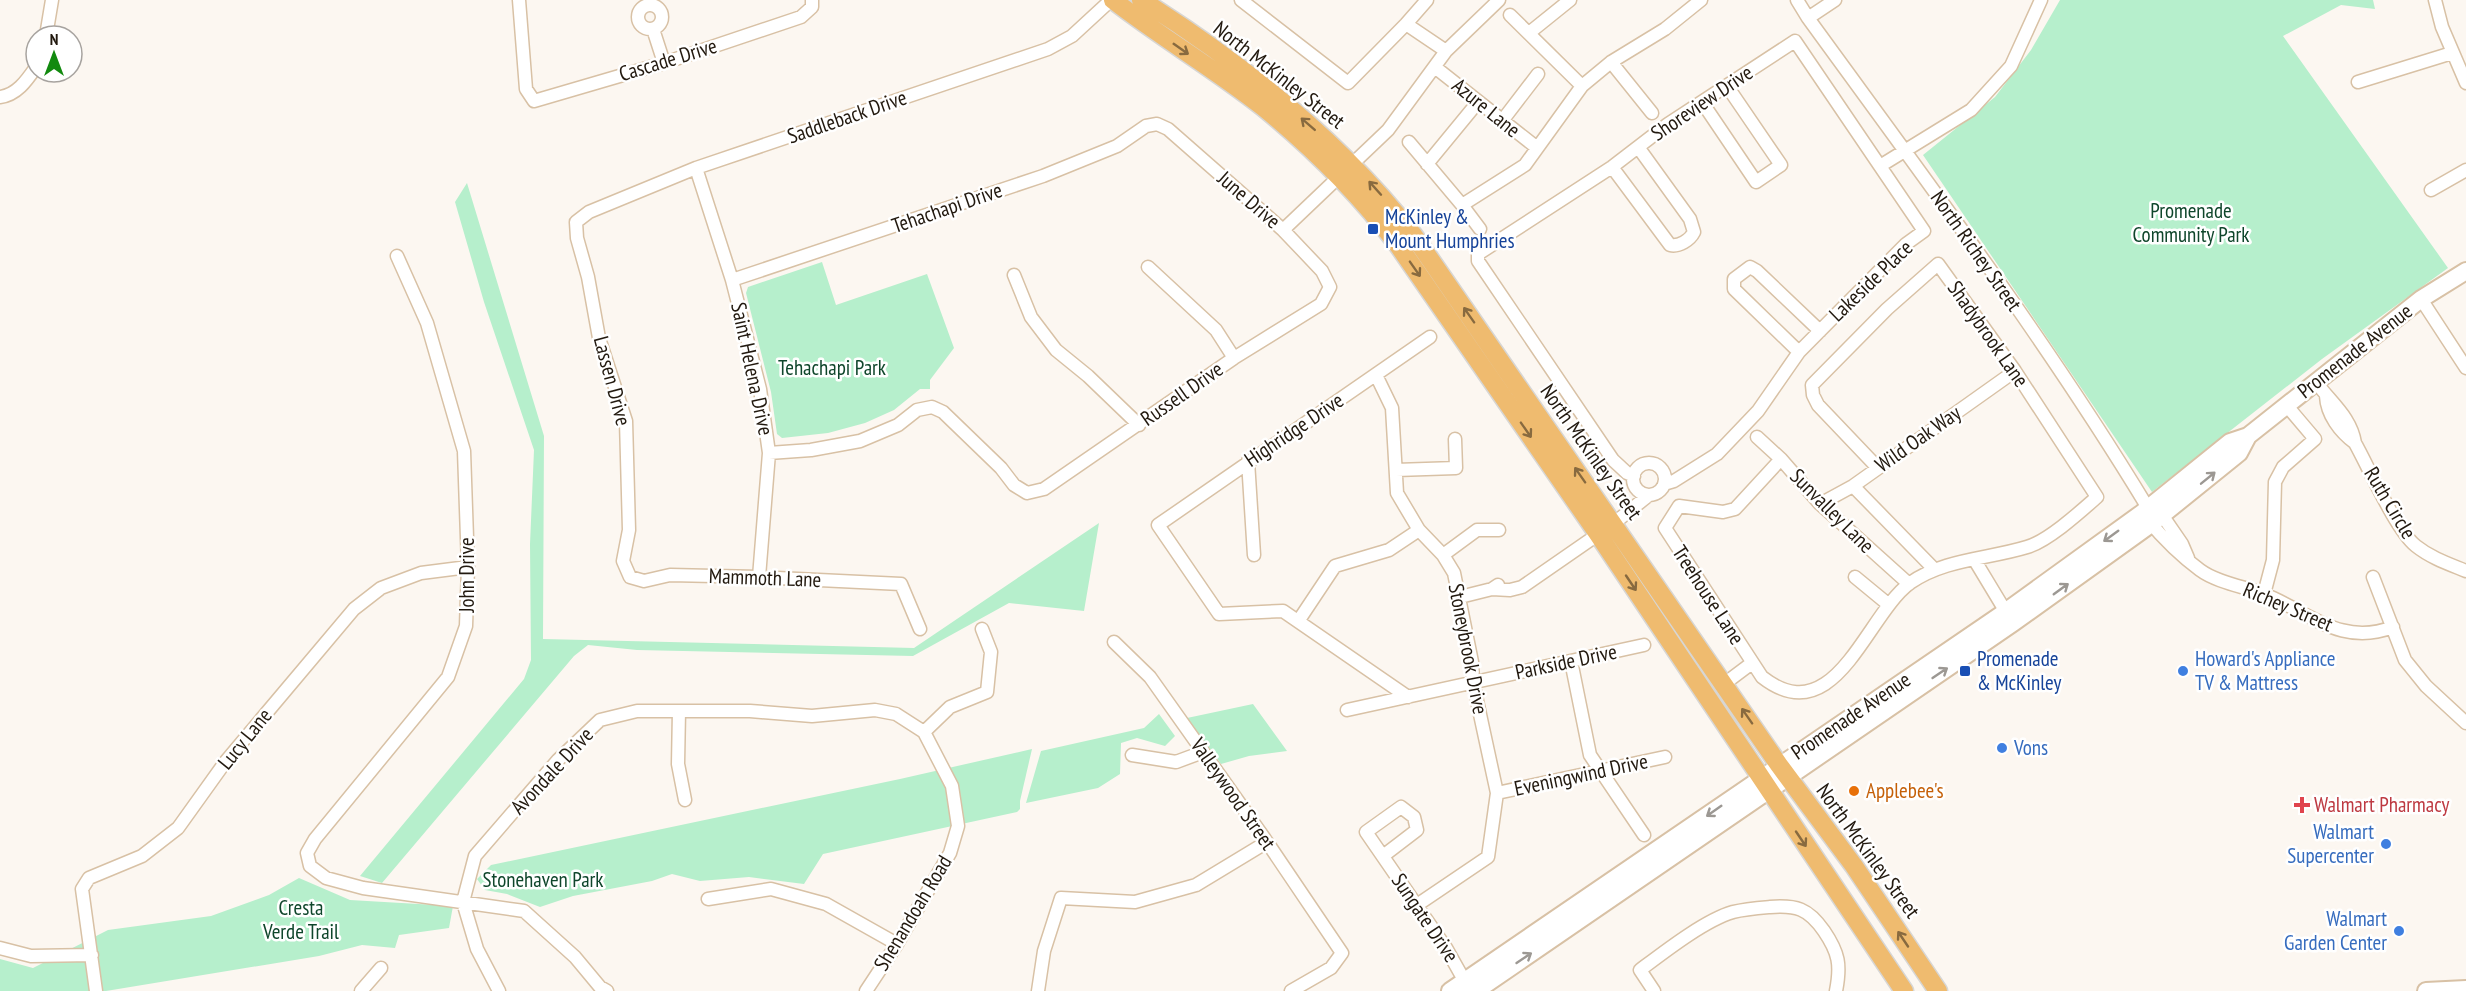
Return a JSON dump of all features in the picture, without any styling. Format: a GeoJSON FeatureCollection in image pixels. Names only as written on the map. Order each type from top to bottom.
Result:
{"type":"FeatureCollection","features":[{"type":"Feature","properties":{"kind":"main road","name":"North McKinley Street"},"geometry":{"type":"LineString","coordinates":[[1112,0],[1263,108],[1338,176],[1372,211],[1606,529],[1724,684],[1783,771],[1854,866],[1938,991]]}},
{"type":"Feature","properties":{"kind":"main road","name":"North McKinley Street"},"geometry":{"type":"LineString","coordinates":[[1141,0],[1273,94],[1352,163],[1414,236],[1606,529],[1766,784],[1904,991]]}},
{"type":"Feature","properties":{"kind":"main road","name":"Promenade Avenue"},"geometry":{"type":"LineString","coordinates":[[1450,991],[1470,988],[2009,618],[2152,513],[2239,453],[2248,436],[2286,406],[2321,389],[2421,299],[2466,270]]}},
{"type":"Feature","properties":{"kind":"main road"},"geometry":{"type":"LineString","coordinates":[[2426,991],[2466,989]]}},
{"type":"Feature","properties":{"kind":"street"},"geometry":{"type":"LineString","coordinates":[[48,24],[52,0]]}},
{"type":"Feature","properties":{"kind":"street","name":"Cascade Drive"},"geometry":{"type":"LineString","coordinates":[[519,0],[526,89],[534,101],[664,63],[801,17],[812,7],[812,0]]}},
{"type":"Feature","properties":{"kind":"street","name":"Saddleback Drive"},"geometry":{"type":"LineString","coordinates":[[576,222],[589,212],[696,168],[1048,49],[1072,36],[1112,0]]}},
{"type":"Feature","properties":{"kind":"street"},"geometry":{"type":"LineString","coordinates":[[1241,0],[1348,83],[1427,0]]}},
{"type":"Feature","properties":{"kind":"street"},"geometry":{"type":"LineString","coordinates":[[1283,230],[1388,130],[1436,68],[1446,51],[1499,0]]}},
{"type":"Feature","properties":{"kind":"street"},"geometry":{"type":"LineString","coordinates":[[1529,33],[1570,0]]}},
{"type":"Feature","properties":{"kind":"street"},"geometry":{"type":"LineString","coordinates":[[1462,205],[1525,165],[1582,86],[1611,62],[1665,29],[1701,0]]}},
{"type":"Feature","properties":{"kind":"street","name":"North Richey Street"},"geometry":{"type":"LineString","coordinates":[[1797,0],[2082,403],[2152,513]]}},
{"type":"Feature","properties":{"kind":"street"},"geometry":{"type":"LineString","coordinates":[[1808,18],[1835,0]]}},
{"type":"Feature","properties":{"kind":"street"},"geometry":{"type":"LineString","coordinates":[[2435,0],[2452,53],[2466,83]]}},
{"type":"Feature","properties":{"kind":"street"},"geometry":{"type":"LineString","coordinates":[[1880,166],[1971,110],[2011,66],[2041,1]]}},
{"type":"Feature","properties":{"kind":"street"},"geometry":{"type":"LineString","coordinates":[[1510,15],[1582,86]]}},
{"type":"Feature","properties":{"kind":"street"},"geometry":{"type":"LineString","coordinates":[[1406,24],[1446,51]]}},
{"type":"Feature","properties":{"kind":"street"},"geometry":{"type":"LineString","coordinates":[[653,29],[664,63]]}},
{"type":"Feature","properties":{"kind":"street","name":"Shoreview Drive"},"geometry":{"type":"LineString","coordinates":[[1634,476],[1627,473],[1613,460],[1478,261],[1478,254],[1612,167],[1702,102],[1795,41],[1880,166]]}},
{"type":"Feature","properties":{"kind":"street"},"geometry":{"type":"LineString","coordinates":[[2358,82],[2452,53]]}},
{"type":"Feature","properties":{"kind":"street"},"geometry":{"type":"LineString","coordinates":[[1611,62],[1652,113]]}},
{"type":"Feature","properties":{"kind":"street","name":"Azure Lane"},"geometry":{"type":"LineString","coordinates":[[1436,68],[1536,147]]}},
{"type":"Feature","properties":{"kind":"street"},"geometry":{"type":"LineString","coordinates":[[1502,121],[1538,74]]}},
{"type":"Feature","properties":{"kind":"street"},"geometry":{"type":"LineString","coordinates":[[0,98],[25,84]]}},
{"type":"Feature","properties":{"kind":"street"},"geometry":{"type":"LineString","coordinates":[[1702,102],[1756,182],[1780,165],[1727,86]]}},
{"type":"Feature","properties":{"kind":"street"},"geometry":{"type":"LineString","coordinates":[[1427,164],[1478,102]]}},
{"type":"Feature","properties":{"kind":"street","name":"June Drive"},"geometry":{"type":"LineString","coordinates":[[1157,124],[1168,129],[1283,230],[1322,271],[1330,286]]}},
{"type":"Feature","properties":{"kind":"street","name":"Tehachapi Drive"},"geometry":{"type":"LineString","coordinates":[[732,280],[1043,176],[1117,146],[1146,126],[1157,124]]}},
{"type":"Feature","properties":{"kind":"street"},"geometry":{"type":"LineString","coordinates":[[1409,142],[1480,229]]}},
{"type":"Feature","properties":{"kind":"street"},"geometry":{"type":"LineString","coordinates":[[1612,167],[1670,245],[1682,244],[1692,237],[1694,232],[1690,219],[1638,147]]}},
{"type":"Feature","properties":{"kind":"street","name":"Lakeside Place"},"geometry":{"type":"LineString","coordinates":[[1460,597],[1492,589],[1522,588],[1528,581],[1606,529],[1649,495],[1659,492],[1664,484],[1674,481],[1717,454],[1758,411],[1799,352],[1906,244],[1924,231],[1880,166]]}},
{"type":"Feature","properties":{"kind":"street","name":"Saint Helena Drive"},"geometry":{"type":"LineString","coordinates":[[696,168],[732,280],[760,389],[769,453],[759,577]]}},
{"type":"Feature","properties":{"kind":"street"},"geometry":{"type":"LineString","coordinates":[[2431,190],[2466,170]]}},
{"type":"Feature","properties":{"kind":"street","name":"Lassen Drive"},"geometry":{"type":"LineString","coordinates":[[576,222],[577,238],[588,278],[599,338],[626,421],[629,530],[623,561],[630,577]]}},
{"type":"Feature","properties":{"kind":"street","name":"John Drive"},"geometry":{"type":"LineString","coordinates":[[397,256],[427,323],[464,451],[468,567],[466,626],[448,677],[315,839],[307,853],[310,866],[326,878],[363,888],[463,903]]}},
{"type":"Feature","properties":{"kind":"street","name":"Shadybrook Lane"},"geometry":{"type":"LineString","coordinates":[[1878,468],[1818,405],[1813,395],[1812,385],[1887,309],[1938,264],[2074,460]]}},
{"type":"Feature","properties":{"kind":"street"},"geometry":{"type":"LineString","coordinates":[[1148,267],[1216,330],[1234,358]]}},
{"type":"Feature","properties":{"kind":"street","name":"Lakeside Place"},"geometry":{"type":"LineString","coordinates":[[1799,352],[1734,289],[1734,279],[1740,272],[1750,267],[1757,271],[1820,331]]}},
{"type":"Feature","properties":{"kind":"street"},"geometry":{"type":"LineString","coordinates":[[1014,275],[1031,317],[1056,350],[1088,376],[1139,425]]}},
{"type":"Feature","properties":{"kind":"street","name":"Russell Drive"},"geometry":{"type":"LineString","coordinates":[[769,453],[811,450],[860,441],[898,425],[917,410],[932,406],[943,412],[1001,468],[1014,485],[1027,493],[1044,489],[1234,358],[1321,303],[1330,286]]}},
{"type":"Feature","properties":{"kind":"street"},"geometry":{"type":"LineString","coordinates":[[2421,299],[2466,368]]}},
{"type":"Feature","properties":{"kind":"street","name":"Highridge Drive"},"geometry":{"type":"LineString","coordinates":[[1299,620],[1283,610],[1219,614],[1158,525],[1430,337]]}},
{"type":"Feature","properties":{"kind":"street","name":"Wild Oak Way"},"geometry":{"type":"LineString","coordinates":[[1820,504],[1852,486],[2014,371]]}},
{"type":"Feature","properties":{"kind":"street","name":"Stoneybrook Drive"},"geometry":{"type":"LineString","coordinates":[[1376,375],[1392,408],[1397,493],[1419,530],[1443,555],[1454,573],[1472,662],[1473,682],[1497,793],[1488,856],[1417,905]]}},
{"type":"Feature","properties":{"kind":"street","name":"Ruth Circle"},"geometry":{"type":"LineString","coordinates":[[2321,389],[2335,403],[2353,429],[2355,443],[2401,528],[2415,545],[2466,572]]}},
{"type":"Feature","properties":{"kind":"street"},"geometry":{"type":"LineString","coordinates":[[2264,594],[2273,560],[2275,482],[2283,467],[2315,439],[2286,406]]}},
{"type":"Feature","properties":{"kind":"street","name":"Sunvalley Lane"},"geometry":{"type":"LineString","coordinates":[[1757,437],[1781,459],[1820,504],[1909,584]]}},
{"type":"Feature","properties":{"kind":"street"},"geometry":{"type":"LineString","coordinates":[[1396,470],[1456,468],[1455,440]]}},
{"type":"Feature","properties":{"kind":"street","name":"Treehouse Lane"},"geometry":{"type":"LineString","coordinates":[[1781,459],[1734,509],[1723,512],[1678,506],[1665,528],[1762,678],[1773,686],[1795,692],[1820,687],[1838,674],[1864,643],[1889,604],[1909,584],[1934,569],[2030,547],[2070,521],[2097,497],[2074,460]]}},
{"type":"Feature","properties":{"kind":"street"},"geometry":{"type":"LineString","coordinates":[[1248,461],[1254,555]]}},
{"type":"Feature","properties":{"kind":"street"},"geometry":{"type":"LineString","coordinates":[[1649,495],[1639,491],[1634,482],[1634,476],[1639,467],[1654,464],[1662,469],[1664,484]]}},
{"type":"Feature","properties":{"kind":"street"},"geometry":{"type":"LineString","coordinates":[[1852,486],[1934,569]]}},
{"type":"Feature","properties":{"kind":"street","name":"Richey Street"},"geometry":{"type":"LineString","coordinates":[[2152,513],[2179,552],[2201,571],[2264,594],[2326,626],[2358,634],[2379,633],[2393,627]]}},
{"type":"Feature","properties":{"kind":"street"},"geometry":{"type":"LineString","coordinates":[[1408,697],[1299,620],[1335,566],[1389,550],[1419,530]]}},
{"type":"Feature","properties":{"kind":"street"},"geometry":{"type":"LineString","coordinates":[[1443,555],[1477,530],[1499,530]]}},
{"type":"Feature","properties":{"kind":"street"},"geometry":{"type":"LineString","coordinates":[[1974,559],[2009,618]]}},
{"type":"Feature","properties":{"kind":"street","name":"Lucy Lane"},"geometry":{"type":"LineString","coordinates":[[96,991],[82,889],[89,878],[142,856],[178,828],[226,761],[354,609],[381,588],[421,573],[468,567]]}},
{"type":"Feature","properties":{"kind":"street","name":"Mammoth Lane"},"geometry":{"type":"LineString","coordinates":[[630,577],[644,581],[670,575],[759,577],[901,585],[920,629]]}},
{"type":"Feature","properties":{"kind":"street"},"geometry":{"type":"LineString","coordinates":[[1855,577],[1889,604]]}},
{"type":"Feature","properties":{"kind":"street"},"geometry":{"type":"LineString","coordinates":[[2373,578],[2405,660],[2426,686],[2466,723]]}},
{"type":"Feature","properties":{"kind":"street"},"geometry":{"type":"LineString","coordinates":[[924,732],[950,707],[987,692],[991,652],[982,628]]}},
{"type":"Feature","properties":{"kind":"street","name":"Valleywood Street"},"geometry":{"type":"LineString","coordinates":[[1114,642],[1150,677],[1267,842],[1342,953],[1331,968],[1291,991]]}},
{"type":"Feature","properties":{"kind":"street","name":"Parkside Drive"},"geometry":{"type":"LineString","coordinates":[[1347,710],[1644,645]]}},
{"type":"Feature","properties":{"kind":"street"},"geometry":{"type":"LineString","coordinates":[[1571,661],[1590,755],[1644,835]]}},
{"type":"Feature","properties":{"kind":"street","name":"Treehouse Lane"},"geometry":{"type":"LineString","coordinates":[[1724,684],[1752,663]]}},
{"type":"Feature","properties":{"kind":"street","name":"Avondale Drive"},"geometry":{"type":"LineString","coordinates":[[463,903],[475,856],[558,760],[600,720],[637,711],[750,711],[812,716],[875,710],[896,714],[924,732]]}},
{"type":"Feature","properties":{"kind":"street"},"geometry":{"type":"LineString","coordinates":[[680,711],[678,764],[685,800]]}},
{"type":"Feature","properties":{"kind":"street","name":"Shenandoah Road"},"geometry":{"type":"LineString","coordinates":[[866,991],[897,944],[950,853],[958,826],[951,786],[924,732]]}},
{"type":"Feature","properties":{"kind":"street"},"geometry":{"type":"LineString","coordinates":[[1132,755],[1176,762],[1203,752]]}},
{"type":"Feature","properties":{"kind":"street","name":"Eveningwind Drive"},"geometry":{"type":"LineString","coordinates":[[1497,793],[1665,757]]}},
{"type":"Feature","properties":{"kind":"street"},"geometry":{"type":"LineString","coordinates":[[1038,991],[1044,951],[1061,898],[1135,902],[1196,885],[1267,842]]}},
{"type":"Feature","properties":{"kind":"street","name":"Sungate Drive"},"geometry":{"type":"LineString","coordinates":[[1383,856],[1470,988]]}},
{"type":"Feature","properties":{"kind":"street"},"geometry":{"type":"LineString","coordinates":[[708,899],[771,889],[826,904],[897,944]]}},
{"type":"Feature","properties":{"kind":"street"},"geometry":{"type":"LineString","coordinates":[[499,991],[477,949],[463,903],[524,911],[575,957],[600,987],[608,991]]}},
{"type":"Feature","properties":{"kind":"street"},"geometry":{"type":"LineString","coordinates":[[1654,991],[1640,970],[1696,931],[1733,912],[1792,906],[1808,912],[1820,924],[1838,954],[1836,991]]}},
{"type":"Feature","properties":{"kind":"street"},"geometry":{"type":"LineString","coordinates":[[0,948],[31,956],[92,955]]}},
{"type":"Feature","properties":{"kind":"street"},"geometry":{"type":"LineString","coordinates":[[360,991],[381,968]]}},
{"type":"Feature","properties":{"kind":"green space","name":"Promenade Community Park"},"geometry":{"type":"Polygon","coordinates":[[[2060,0],[2373,0],[2375,9],[2341,5],[2283,36],[2448,268],[2322,359],[2152,492],[1923,155],[1995,97],[2031,50],[2060,0]]]}},
{"type":"Feature","properties":{"kind":"green space"},"geometry":{"type":"Polygon","coordinates":[[[467,183],[544,436],[543,639],[914,648],[1099,523],[1084,611],[1009,603],[913,656],[637,650],[588,645],[574,656],[382,883],[360,876],[524,679],[531,660],[530,544],[534,450],[484,302],[455,202],[467,183]]]}},
{"type":"Feature","properties":{"kind":"green space","name":"Tehachapi Park"},"geometry":{"type":"Polygon","coordinates":[[[822,262],[836,305],[927,274],[954,348],[930,380],[930,389],[920,389],[894,410],[865,423],[828,433],[782,438],[777,434],[771,392],[746,293],[748,287],[822,262]]]}},
{"type":"Feature","properties":{"kind":"green space"},"geometry":{"type":"Polygon","coordinates":[[[1253,704],[1287,751],[1249,756],[1221,764],[1187,718],[1253,704]]]}},
{"type":"Feature","properties":{"kind":"green space"},"geometry":{"type":"Polygon","coordinates":[[[1159,714],[1175,736],[1165,746],[1137,738],[1121,743],[1120,774],[1098,788],[1026,803],[1041,751],[1144,728],[1159,714]]]}},
{"type":"Feature","properties":{"kind":"green space","name":"Stonehaven Park"},"geometry":{"type":"Polygon","coordinates":[[[1032,749],[1020,809],[1017,812],[823,854],[804,884],[749,877],[700,881],[672,874],[652,881],[573,896],[540,907],[507,894],[485,890],[477,879],[491,865],[1032,749]]]}},
{"type":"Feature","properties":{"kind":"green space","name":"Cresta Verde Trail"},"geometry":{"type":"Polygon","coordinates":[[[299,878],[350,900],[453,906],[449,928],[399,935],[395,948],[362,945],[319,956],[106,991],[0,991],[0,959],[33,968],[108,930],[211,916],[269,895],[299,878]]]}},
{"type":"Feature","properties":{"kind":"place","name":"McKinley & Mount Humphries"},"geometry":{"type":"Point","coordinates":[1373,229]}},
{"type":"Feature","properties":{"kind":"place","name":"Promenade & McKinley"},"geometry":{"type":"Point","coordinates":[1965,671]}},
{"type":"Feature","properties":{"kind":"place","name":"Howard's Appliance TV & Mattress"},"geometry":{"type":"Point","coordinates":[2183,671]}},
{"type":"Feature","properties":{"kind":"place","name":"Vons"},"geometry":{"type":"Point","coordinates":[2002,748]}},
{"type":"Feature","properties":{"kind":"place","name":"Applebee's"},"geometry":{"type":"Point","coordinates":[1854,791]}},
{"type":"Feature","properties":{"kind":"place","name":"Walmart Pharmacy"},"geometry":{"type":"Point","coordinates":[2302,805]}},
{"type":"Feature","properties":{"kind":"place","name":"Walmart Supercenter"},"geometry":{"type":"Point","coordinates":[2386,844]}},
{"type":"Feature","properties":{"kind":"place","name":"Walmart Garden Center"},"geometry":{"type":"Point","coordinates":[2399,931]}}]}
